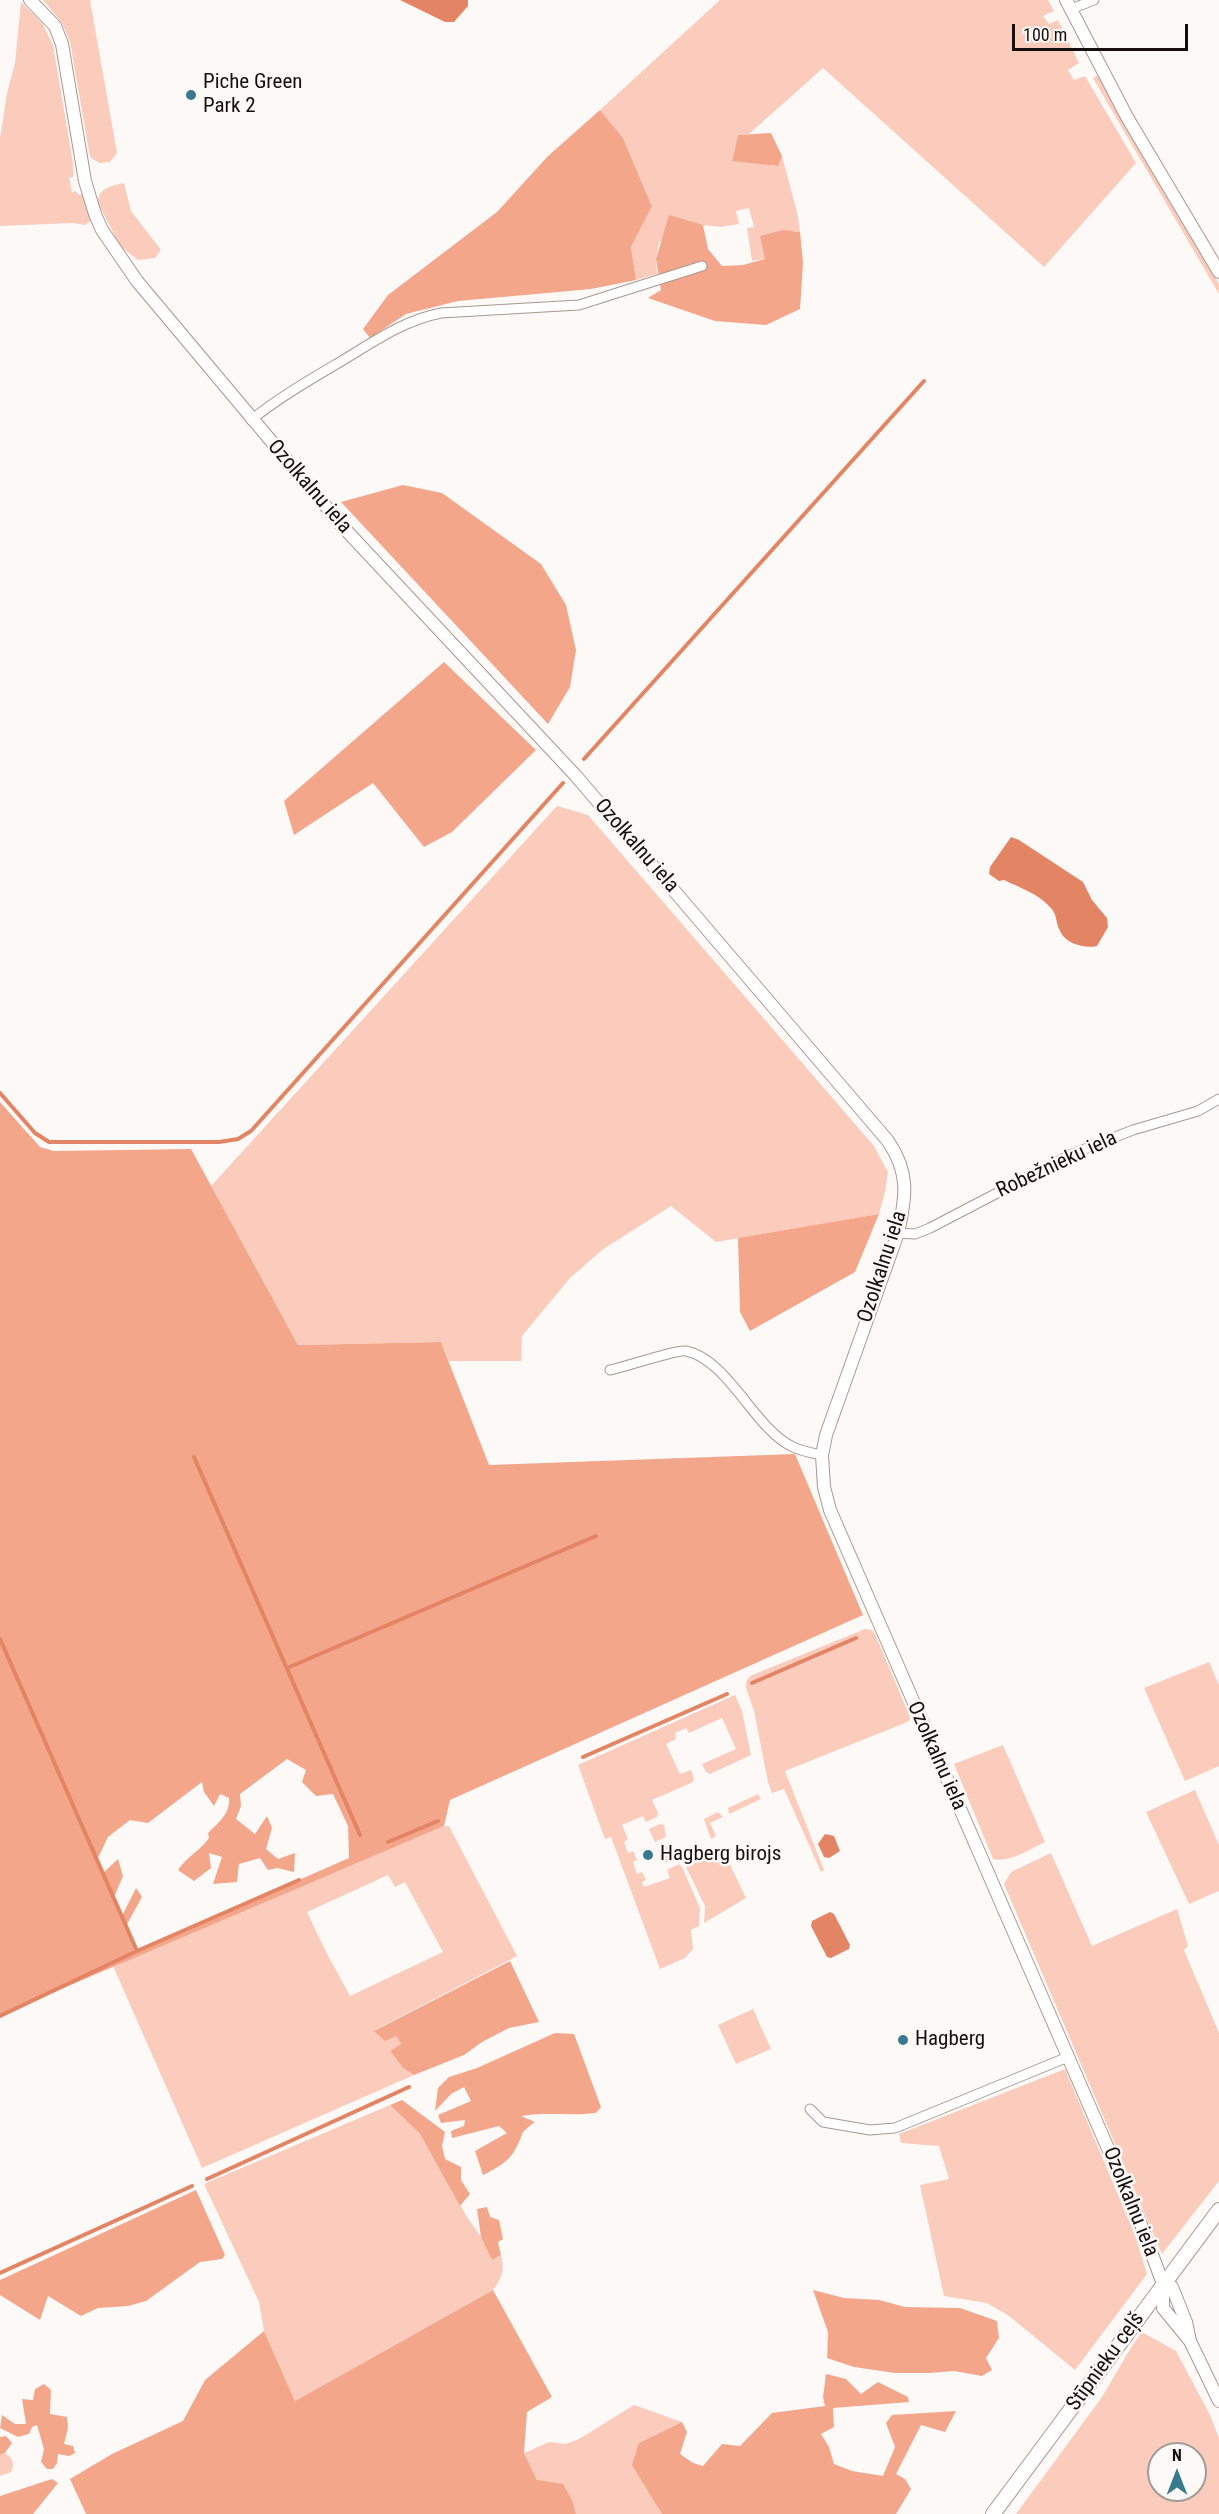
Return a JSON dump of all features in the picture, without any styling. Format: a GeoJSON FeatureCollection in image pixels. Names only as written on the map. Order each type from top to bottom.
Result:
{"type":"FeatureCollection","features":[{"type":"Feature","properties":{"kind":"main road","name":"Stīpnieku ceļš"},"geometry":{"type":"LineString","coordinates":[[993,2514],[1219,2210]]}},
{"type":"Feature","properties":{"kind":"street","name":"Ozolkalnu iela"},"geometry":{"type":"LineString","coordinates":[[30,0],[55,26],[62,44],[85,181],[94,214],[102,230],[137,280],[251,420],[344,528],[576,776],[899,1156],[906,1194],[898,1233],[826,1435],[822,1455],[824,1487],[830,1510],[1140,2222],[1163,2284],[1172,2287],[1186,2322],[1190,2341],[1219,2401]]}},
{"type":"Feature","properties":{"kind":"street"},"geometry":{"type":"LineString","coordinates":[[1094,0],[1068,5],[1127,117],[1219,272]]}},
{"type":"Feature","properties":{"kind":"street"},"geometry":{"type":"LineString","coordinates":[[251,420],[278,398],[395,329],[422,317],[441,313],[579,304],[650,284],[702,266]]}},
{"type":"Feature","properties":{"kind":"street","name":"Robežnieku iela"},"geometry":{"type":"LineString","coordinates":[[898,1233],[915,1234],[930,1228],[1072,1154],[1133,1131],[1198,1111],[1219,1099]]}},
{"type":"Feature","properties":{"kind":"street"},"geometry":{"type":"LineString","coordinates":[[610,1370],[685,1350],[720,1371],[780,1438],[790,1446],[822,1455]]}},
{"type":"Feature","properties":{"kind":"street"},"geometry":{"type":"LineString","coordinates":[[810,2109],[823,2122],[870,2130],[895,2128],[1068,2057]]}},
{"type":"Feature","properties":{"kind":"shaded area"},"geometry":{"type":"Polygon","coordinates":[[[43,0],[90,0],[117,153],[110,162],[99,163],[90,157],[70,42],[62,23],[43,0]]]}},
{"type":"Feature","properties":{"kind":"shaded area"},"geometry":{"type":"Polygon","coordinates":[[[400,0],[468,0],[468,6],[454,22],[445,22],[400,0]]]}},
{"type":"Feature","properties":{"kind":"shaded area"},"geometry":{"type":"Polygon","coordinates":[[[720,0],[1048,0],[1054,11],[1043,16],[1049,24],[1058,20],[1079,63],[1068,70],[1074,80],[1085,76],[1136,163],[1044,267],[823,68],[749,134],[738,135],[732,160],[777,166],[782,156],[800,232],[793,231],[765,259],[752,261],[747,228],[754,227],[749,208],[736,211],[739,224],[720,227],[703,225],[659,242],[656,259],[657,274],[636,280],[631,247],[652,205],[623,138],[600,110],[720,0]]]}},
{"type":"Feature","properties":{"kind":"shaded area"},"geometry":{"type":"Polygon","coordinates":[[[21,2],[42,23],[53,45],[73,163],[73,177],[69,178],[72,192],[82,194],[91,221],[85,225],[73,223],[0,226],[0,139],[7,93],[15,63],[21,2]]]}},
{"type":"Feature","properties":{"kind":"shaded area"},"geometry":{"type":"Polygon","coordinates":[[[1098,75],[1219,284],[1219,294],[1093,78],[1098,75]]]}},
{"type":"Feature","properties":{"kind":"shaded area"},"geometry":{"type":"Polygon","coordinates":[[[600,110],[623,138],[652,206],[631,247],[636,280],[591,289],[458,301],[406,314],[370,338],[363,329],[388,295],[497,212],[548,156],[600,110]]]}},
{"type":"Feature","properties":{"kind":"shaded area"},"geometry":{"type":"Polygon","coordinates":[[[771,133],[782,156],[778,166],[732,161],[738,135],[771,133]]]}},
{"type":"Feature","properties":{"kind":"shaded area"},"geometry":{"type":"Polygon","coordinates":[[[124,183],[131,211],[161,250],[155,258],[138,260],[120,246],[98,203],[103,191],[124,183]]]}},
{"type":"Feature","properties":{"kind":"shaded area"},"geometry":{"type":"Polygon","coordinates":[[[669,215],[703,225],[708,249],[722,266],[743,265],[765,259],[760,236],[783,230],[800,232],[803,263],[800,309],[766,325],[715,321],[648,298],[661,290],[656,259],[669,215]]]}},
{"type":"Feature","properties":{"kind":"shaded area"},"geometry":{"type":"Polygon","coordinates":[[[403,485],[442,493],[541,564],[566,605],[576,650],[570,687],[548,724],[341,502],[403,485]]]}},
{"type":"Feature","properties":{"kind":"shaded area"},"geometry":{"type":"Polygon","coordinates":[[[444,662],[536,750],[452,832],[424,847],[373,783],[294,835],[284,801],[444,662]]]}},
{"type":"Feature","properties":{"kind":"shaded area"},"geometry":{"type":"Polygon","coordinates":[[[557,806],[588,815],[874,1146],[888,1172],[879,1214],[716,1242],[671,1206],[602,1250],[570,1278],[522,1336],[521,1361],[449,1361],[441,1342],[298,1345],[211,1186],[557,806]]]}},
{"type":"Feature","properties":{"kind":"shaded area"},"geometry":{"type":"Polygon","coordinates":[[[1011,837],[1083,882],[1092,900],[1107,918],[1108,927],[1097,946],[1087,947],[1071,942],[1063,936],[1054,912],[1045,902],[1028,891],[1004,880],[999,881],[989,874],[990,867],[1011,837]]]}},
{"type":"Feature","properties":{"kind":"shaded area"},"geometry":{"type":"Polygon","coordinates":[[[0,1102],[40,1147],[54,1151],[191,1149],[298,1345],[441,1342],[489,1465],[795,1454],[863,1615],[450,1800],[444,1826],[0,2015],[0,1102]],[[287,1759],[240,1794],[241,1806],[236,1819],[255,1834],[267,1816],[272,1828],[266,1849],[278,1859],[295,1853],[294,1872],[277,1868],[268,1870],[260,1858],[239,1864],[237,1882],[213,1884],[222,1857],[209,1853],[211,1868],[194,1881],[178,1870],[205,1843],[209,1838],[208,1833],[228,1809],[229,1798],[220,1794],[214,1806],[204,1792],[202,1782],[148,1823],[130,1820],[108,1837],[97,1860],[103,1873],[118,1859],[123,1876],[114,1897],[122,1916],[136,1888],[142,1897],[126,1926],[137,1951],[349,1858],[348,1826],[333,1794],[316,1796],[302,1782],[306,1770],[287,1759]]]}},
{"type":"Feature","properties":{"kind":"shaded area"},"geometry":{"type":"Polygon","coordinates":[[[879,1214],[855,1272],[750,1331],[740,1312],[738,1238],[879,1214]]]}},
{"type":"Feature","properties":{"kind":"shaded area"},"geometry":{"type":"Polygon","coordinates":[[[865,1629],[872,1630],[875,1634],[910,1717],[905,1723],[785,1771],[824,1870],[821,1872],[784,1789],[772,1793],[746,1682],[750,1676],[865,1629]]]}},
{"type":"Feature","properties":{"kind":"shaded area"},"geometry":{"type":"Polygon","coordinates":[[[1209,1662],[1219,1685],[1219,1766],[1185,1781],[1144,1688],[1209,1662]]]}},
{"type":"Feature","properties":{"kind":"shaded area"},"geometry":{"type":"Polygon","coordinates":[[[735,1695],[742,1711],[751,1755],[710,1774],[706,1772],[702,1764],[736,1749],[722,1718],[689,1733],[686,1728],[675,1733],[676,1739],[666,1744],[680,1774],[691,1770],[693,1782],[652,1800],[658,1813],[657,1817],[646,1822],[643,1816],[622,1825],[628,1839],[624,1842],[628,1853],[633,1851],[637,1860],[633,1862],[637,1874],[642,1872],[646,1880],[642,1882],[644,1887],[670,1878],[667,1870],[679,1864],[700,1908],[699,1926],[691,1930],[693,1949],[685,1958],[660,1969],[611,1837],[605,1839],[578,1765],[735,1695]]]}},
{"type":"Feature","properties":{"kind":"shaded area"},"geometry":{"type":"Polygon","coordinates":[[[1003,1745],[1045,1842],[1020,1855],[1000,1860],[993,1859],[954,1764],[1003,1745]]]}},
{"type":"Feature","properties":{"kind":"shaded area"},"geometry":{"type":"Polygon","coordinates":[[[1195,1790],[1219,1845],[1219,1891],[1189,1904],[1146,1812],[1195,1790]]]}},
{"type":"Feature","properties":{"kind":"shaded area"},"geometry":{"type":"Polygon","coordinates":[[[758,1794],[761,1799],[729,1814],[728,1808],[758,1794]]]}},
{"type":"Feature","properties":{"kind":"shaded area"},"geometry":{"type":"Polygon","coordinates":[[[718,1812],[723,1817],[710,1823],[716,1836],[711,1839],[704,1819],[718,1812]]]}},
{"type":"Feature","properties":{"kind":"shaded area"},"geometry":{"type":"Polygon","coordinates":[[[660,1824],[664,1825],[666,1837],[655,1842],[649,1829],[660,1824]]]}},
{"type":"Feature","properties":{"kind":"shaded area"},"geometry":{"type":"Polygon","coordinates":[[[444,1826],[449,1826],[517,1956],[375,2030],[395,2035],[401,2044],[390,2051],[403,2068],[414,2075],[202,2168],[113,1966],[444,1826]],[[388,1875],[307,1912],[350,1996],[443,1952],[405,1882],[395,1887],[388,1875]]]}},
{"type":"Feature","properties":{"kind":"shaded area"},"geometry":{"type":"Polygon","coordinates":[[[825,1834],[834,1836],[840,1851],[829,1858],[824,1857],[818,1844],[825,1834]]]}},
{"type":"Feature","properties":{"kind":"shaded area"},"geometry":{"type":"Polygon","coordinates":[[[673,1845],[677,1855],[676,1858],[664,1863],[658,1850],[673,1845]]]}},
{"type":"Feature","properties":{"kind":"shaded area"},"geometry":{"type":"Polygon","coordinates":[[[723,1850],[746,1898],[704,1923],[705,1906],[686,1867],[723,1850]]]}},
{"type":"Feature","properties":{"kind":"shaded area"},"geometry":{"type":"Polygon","coordinates":[[[1051,1853],[1092,1946],[1177,1909],[1188,1946],[1184,1950],[1219,2033],[1219,2181],[1162,2254],[1004,1884],[1011,1872],[1051,1853]]]}},
{"type":"Feature","properties":{"kind":"shaded area"},"geometry":{"type":"Polygon","coordinates":[[[830,1912],[834,1914],[850,1945],[849,1949],[831,1958],[827,1957],[811,1926],[812,1921],[830,1912]]]}},
{"type":"Feature","properties":{"kind":"shaded area"},"geometry":{"type":"Polygon","coordinates":[[[510,1961],[539,2022],[509,2028],[482,2042],[464,2055],[414,2075],[403,2068],[390,2051],[401,2044],[396,2036],[385,2041],[374,2031],[510,1961]]]}},
{"type":"Feature","properties":{"kind":"shaded area"},"geometry":{"type":"Polygon","coordinates":[[[753,2009],[771,2049],[736,2064],[718,2025],[753,2009]]]}},
{"type":"Feature","properties":{"kind":"shaded area"},"geometry":{"type":"Polygon","coordinates":[[[555,2033],[574,2034],[601,2107],[596,2113],[521,2116],[535,2122],[524,2131],[510,2157],[483,2175],[475,2151],[507,2133],[499,2126],[452,2138],[451,2131],[464,2126],[465,2120],[441,2123],[438,2115],[471,2101],[464,2087],[451,2094],[435,2111],[438,2088],[449,2077],[477,2068],[555,2033]]]}},
{"type":"Feature","properties":{"kind":"shaded area"},"geometry":{"type":"Polygon","coordinates":[[[1065,2069],[1135,2235],[1147,2274],[1075,2370],[1009,2316],[987,2303],[944,2296],[920,2185],[949,2179],[939,2146],[901,2143],[899,2134],[1065,2069]]]}},
{"type":"Feature","properties":{"kind":"shaded area"},"geometry":{"type":"Polygon","coordinates":[[[402,2100],[445,2132],[442,2146],[445,2159],[461,2167],[461,2180],[470,2194],[460,2206],[420,2134],[390,2105],[402,2100]]]}},
{"type":"Feature","properties":{"kind":"shaded area"},"geometry":{"type":"Polygon","coordinates":[[[390,2105],[420,2134],[467,2217],[484,2241],[492,2260],[501,2255],[502,2274],[493,2290],[295,2401],[264,2331],[259,2302],[204,2184],[390,2105]]]}},
{"type":"Feature","properties":{"kind":"shaded area"},"geometry":{"type":"Polygon","coordinates":[[[196,2190],[225,2255],[222,2259],[200,2262],[146,2301],[128,2306],[98,2308],[81,2316],[48,2296],[40,2320],[0,2295],[0,2280],[196,2190]]]}},
{"type":"Feature","properties":{"kind":"shaded area"},"geometry":{"type":"Polygon","coordinates":[[[487,2207],[490,2217],[499,2220],[503,2239],[498,2242],[501,2255],[492,2260],[481,2237],[477,2209],[487,2207]]]}},
{"type":"Feature","properties":{"kind":"shaded area"},"geometry":{"type":"Polygon","coordinates":[[[493,2290],[552,2397],[527,2412],[524,2453],[537,2480],[563,2484],[573,2502],[576,2514],[86,2514],[70,2479],[112,2454],[183,2421],[205,2380],[264,2331],[295,2401],[493,2290]]]}},
{"type":"Feature","properties":{"kind":"shaded area"},"geometry":{"type":"Polygon","coordinates":[[[813,2290],[844,2298],[879,2300],[905,2307],[960,2308],[997,2321],[999,2338],[986,2358],[992,2370],[982,2376],[954,2371],[895,2373],[854,2367],[827,2358],[828,2332],[813,2290]]]}},
{"type":"Feature","properties":{"kind":"shaded area"},"geometry":{"type":"Polygon","coordinates":[[[1142,2332],[1176,2351],[1210,2415],[1219,2438],[1219,2514],[1016,2514],[1102,2397],[1142,2332]]]}},
{"type":"Feature","properties":{"kind":"shaded area"},"geometry":{"type":"Polygon","coordinates":[[[826,2374],[846,2379],[861,2394],[878,2382],[908,2397],[909,2402],[833,2408],[834,2427],[821,2434],[829,2447],[834,2464],[852,2471],[883,2476],[895,2447],[886,2423],[892,2415],[956,2411],[945,2432],[921,2425],[896,2474],[905,2479],[911,2489],[896,2514],[662,2514],[632,2465],[639,2443],[682,2422],[687,2432],[680,2454],[693,2463],[703,2466],[722,2444],[740,2446],[772,2413],[825,2406],[823,2397],[826,2374]]]}},
{"type":"Feature","properties":{"kind":"shaded area"},"geometry":{"type":"Polygon","coordinates":[[[44,2384],[51,2390],[50,2414],[67,2417],[68,2428],[64,2444],[73,2446],[75,2453],[69,2456],[58,2454],[57,2463],[53,2469],[47,2469],[41,2462],[44,2449],[37,2425],[32,2427],[29,2434],[18,2437],[0,2428],[2,2415],[15,2424],[26,2424],[22,2399],[33,2400],[35,2389],[44,2384]]]}},
{"type":"Feature","properties":{"kind":"shaded area"},"geometry":{"type":"Polygon","coordinates":[[[634,2405],[682,2422],[639,2443],[662,2514],[576,2514],[573,2502],[537,2480],[524,2453],[549,2442],[566,2444],[579,2439],[634,2405]]]}},
{"type":"Feature","properties":{"kind":"shaded area"},"geometry":{"type":"Polygon","coordinates":[[[6,2436],[12,2443],[5,2453],[0,2455],[0,2437],[6,2436]]]}},
{"type":"Feature","properties":{"kind":"shaded area"},"geometry":{"type":"Polygon","coordinates":[[[5,2453],[11,2459],[13,2466],[11,2472],[0,2476],[0,2455],[5,2453]]]}},
{"type":"Feature","properties":{"kind":"shaded area"},"geometry":{"type":"Polygon","coordinates":[[[52,2479],[58,2483],[33,2514],[0,2514],[0,2496],[52,2479]]]}},
{"type":"Feature","properties":{"kind":"waterway"},"geometry":{"type":"LineString","coordinates":[[584,759],[924,381]]}},
{"type":"Feature","properties":{"kind":"waterway"},"geometry":{"type":"LineString","coordinates":[[0,1093],[35,1133],[49,1142],[219,1142],[238,1139],[251,1131],[563,783]]}},
{"type":"Feature","properties":{"kind":"waterway"},"geometry":{"type":"LineString","coordinates":[[194,1457],[360,1835]]}},
{"type":"Feature","properties":{"kind":"waterway"},"geometry":{"type":"LineString","coordinates":[[287,1668],[596,1536]]}},
{"type":"Feature","properties":{"kind":"waterway"},"geometry":{"type":"LineString","coordinates":[[752,1683],[856,1638]]}},
{"type":"Feature","properties":{"kind":"waterway"},"geometry":{"type":"LineString","coordinates":[[0,1639],[137,1951]]}},
{"type":"Feature","properties":{"kind":"waterway"},"geometry":{"type":"LineString","coordinates":[[583,1757],[727,1694]]}},
{"type":"Feature","properties":{"kind":"waterway"},"geometry":{"type":"LineString","coordinates":[[388,1842],[438,1821]]}},
{"type":"Feature","properties":{"kind":"waterway"},"geometry":{"type":"LineString","coordinates":[[0,2016],[137,1951],[299,1880]]}},
{"type":"Feature","properties":{"kind":"waterway"},"geometry":{"type":"LineString","coordinates":[[207,2179],[409,2087]]}},
{"type":"Feature","properties":{"kind":"waterway"},"geometry":{"type":"LineString","coordinates":[[0,2273],[192,2186]]}},
{"type":"Feature","properties":{"kind":"place","name":"Piche Green Park 2"},"geometry":{"type":"Point","coordinates":[191,95]}},
{"type":"Feature","properties":{"kind":"place","name":"Hagberg birojs"},"geometry":{"type":"Point","coordinates":[648,1855]}},
{"type":"Feature","properties":{"kind":"place","name":"Hagberg"},"geometry":{"type":"Point","coordinates":[903,2040]}}]}
